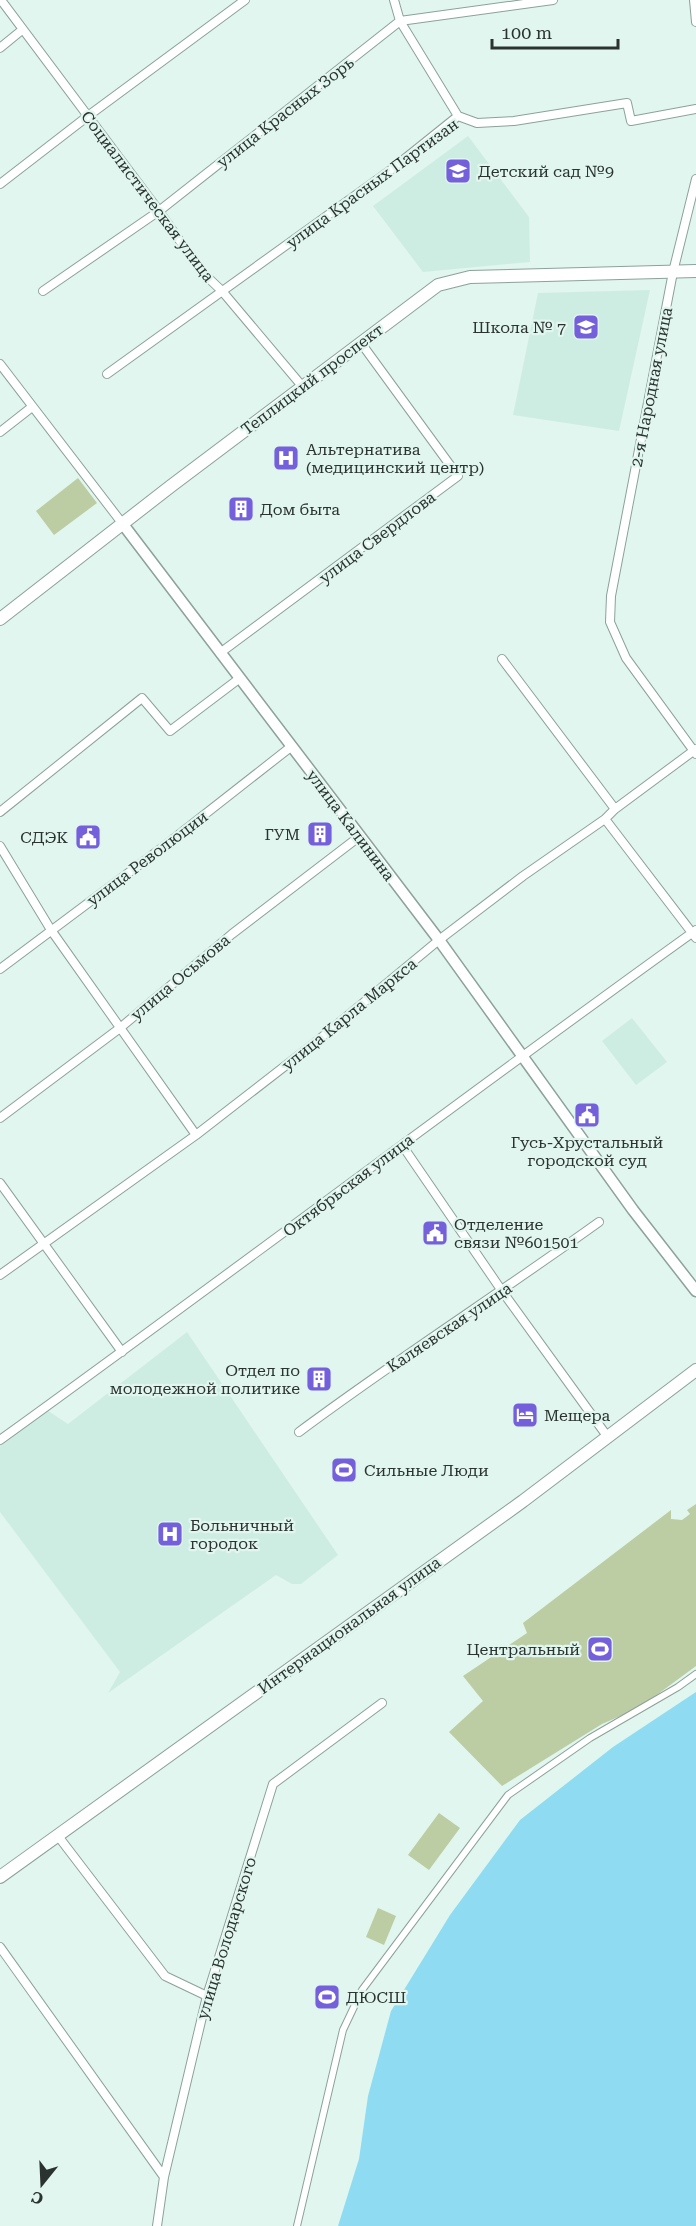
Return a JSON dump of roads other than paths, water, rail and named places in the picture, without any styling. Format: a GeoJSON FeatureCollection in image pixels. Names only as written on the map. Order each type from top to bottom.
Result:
{"type":"FeatureCollection","features":[{"type":"Feature","properties":{"kind":"main road","name":"Теплицкий проспект"},"geometry":{"type":"LineString","coordinates":[[0,619],[122,523],[438,285],[470,277],[696,271]]}},
{"type":"Feature","properties":{"kind":"main road","name":"Интернациональная улица"},"geometry":{"type":"LineString","coordinates":[[0,1877],[523,1502],[607,1436],[696,1371]]}},
{"type":"Feature","properties":{"kind":"street","name":"Социалистическая улица"},"geometry":{"type":"LineString","coordinates":[[1,0],[201,270],[222,291],[303,386]]}},
{"type":"Feature","properties":{"kind":"street"},"geometry":{"type":"LineString","coordinates":[[0,184],[245,0]]}},
{"type":"Feature","properties":{"kind":"street"},"geometry":{"type":"LineString","coordinates":[[394,0],[400,21],[458,116]]}},
{"type":"Feature","properties":{"kind":"street"},"geometry":{"type":"LineString","coordinates":[[400,21],[553,0]]}},
{"type":"Feature","properties":{"kind":"street"},"geometry":{"type":"LineString","coordinates":[[694,0],[696,22]]}},
{"type":"Feature","properties":{"kind":"street","name":"улица Красных Зорь"},"geometry":{"type":"LineString","coordinates":[[43,291],[159,211],[400,21]]}},
{"type":"Feature","properties":{"kind":"street"},"geometry":{"type":"LineString","coordinates":[[0,48],[22,30]]}},
{"type":"Feature","properties":{"kind":"street","name":"улица Красных Партизан"},"geometry":{"type":"LineString","coordinates":[[107,374],[392,169],[458,116],[477,123],[514,121],[627,103],[631,121],[696,109]]}},
{"type":"Feature","properties":{"kind":"street","name":"2-я Народная улица"},"geometry":{"type":"LineString","coordinates":[[695,751],[626,658],[610,622],[611,596],[674,272],[696,178]]}},
{"type":"Feature","properties":{"kind":"street","name":"улица Свердлова"},"geometry":{"type":"LineString","coordinates":[[220,652],[458,476],[360,343]]}},
{"type":"Feature","properties":{"kind":"street","name":"улица Калинина"},"geometry":{"type":"LineString","coordinates":[[0,364],[439,940],[637,1215],[696,1292]]}},
{"type":"Feature","properties":{"kind":"street"},"geometry":{"type":"LineString","coordinates":[[0,432],[32,407]]}},
{"type":"Feature","properties":{"kind":"street"},"geometry":{"type":"LineString","coordinates":[[502,659],[615,809]]}},
{"type":"Feature","properties":{"kind":"street"},"geometry":{"type":"LineString","coordinates":[[0,812],[142,698],[170,731],[240,678]]}},
{"type":"Feature","properties":{"kind":"street","name":"улица Революции"},"geometry":{"type":"LineString","coordinates":[[0,969],[167,844],[292,746]]}},
{"type":"Feature","properties":{"kind":"street","name":"улица Карла Маркса"},"geometry":{"type":"LineString","coordinates":[[0,1275],[196,1135],[316,1042],[439,940],[695,751]]}},
{"type":"Feature","properties":{"kind":"street"},"geometry":{"type":"LineString","coordinates":[[605,819],[695,934]]}},
{"type":"Feature","properties":{"kind":"street","name":"улица Осьмова"},"geometry":{"type":"LineString","coordinates":[[0,1118],[120,1028],[232,934],[360,836]]}},
{"type":"Feature","properties":{"kind":"street"},"geometry":{"type":"LineString","coordinates":[[0,846],[51,930],[196,1135]]}},
{"type":"Feature","properties":{"kind":"street","name":"Октябрьская улица"},"geometry":{"type":"LineString","coordinates":[[0,1440],[521,1056],[695,934]]}},
{"type":"Feature","properties":{"kind":"street"},"geometry":{"type":"LineString","coordinates":[[402,1145],[502,1291],[607,1436]]}},
{"type":"Feature","properties":{"kind":"street"},"geometry":{"type":"LineString","coordinates":[[0,1183],[122,1352]]}},
{"type":"Feature","properties":{"kind":"street","name":"Каляевская улица"},"geometry":{"type":"LineString","coordinates":[[299,1432],[378,1374],[502,1291],[599,1222]]}},
{"type":"Feature","properties":{"kind":"street"},"geometry":{"type":"LineString","coordinates":[[297,2226],[343,2030],[362,1990],[508,1795],[590,1738],[678,1687],[696,1674]]}},
{"type":"Feature","properties":{"kind":"street","name":"улица Володарского"},"geometry":{"type":"LineString","coordinates":[[157,2226],[164,2177],[207,1996],[273,1784],[382,1703]]}},
{"type":"Feature","properties":{"kind":"street"},"geometry":{"type":"LineString","coordinates":[[58,1836],[165,1976],[207,1996]]}},
{"type":"Feature","properties":{"kind":"street"},"geometry":{"type":"LineString","coordinates":[[0,1947],[164,2177]]}},
{"type":"Feature","properties":{"kind":"water"},"geometry":{"type":"Polygon","coordinates":[[[696,1692],[696,2226],[338,2226],[359,2159],[368,2096],[391,2011],[450,1915],[520,1820],[613,1747],[696,1692]]]}},
{"type":"Feature","properties":{"kind":"place","name":"Детский сад №9"},"geometry":{"type":"Point","coordinates":[458,171]}},
{"type":"Feature","properties":{"kind":"place","name":"Школа № 7"},"geometry":{"type":"Point","coordinates":[586,327]}},
{"type":"Feature","properties":{"kind":"place","name":"Альтернатива (медицинский центр)"},"geometry":{"type":"Point","coordinates":[286,458]}},
{"type":"Feature","properties":{"kind":"place","name":"Дом быта"},"geometry":{"type":"Point","coordinates":[241,509]}},
{"type":"Feature","properties":{"kind":"place","name":"ГУМ"},"geometry":{"type":"Point","coordinates":[320,834]}},
{"type":"Feature","properties":{"kind":"place","name":"СДЭК"},"geometry":{"type":"Point","coordinates":[88,837]}},
{"type":"Feature","properties":{"kind":"place","name":"Гусь-Хрустальный городской суд"},"geometry":{"type":"Point","coordinates":[587,1115]}},
{"type":"Feature","properties":{"kind":"place","name":"Отделение связи №601501"},"geometry":{"type":"Point","coordinates":[435,1233]}},
{"type":"Feature","properties":{"kind":"place","name":"Отдел по молодежной политике"},"geometry":{"type":"Point","coordinates":[319,1379]}},
{"type":"Feature","properties":{"kind":"place","name":"Мещера"},"geometry":{"type":"Point","coordinates":[525,1415]}},
{"type":"Feature","properties":{"kind":"place","name":"Сильные Люди"},"geometry":{"type":"Point","coordinates":[344,1470]}},
{"type":"Feature","properties":{"kind":"place","name":"Больничный городок"},"geometry":{"type":"Point","coordinates":[170,1534]}},
{"type":"Feature","properties":{"kind":"place","name":"Центральный"},"geometry":{"type":"Point","coordinates":[600,1649]}},
{"type":"Feature","properties":{"kind":"place","name":"ДЮСШ"},"geometry":{"type":"Point","coordinates":[327,1997]}}]}
